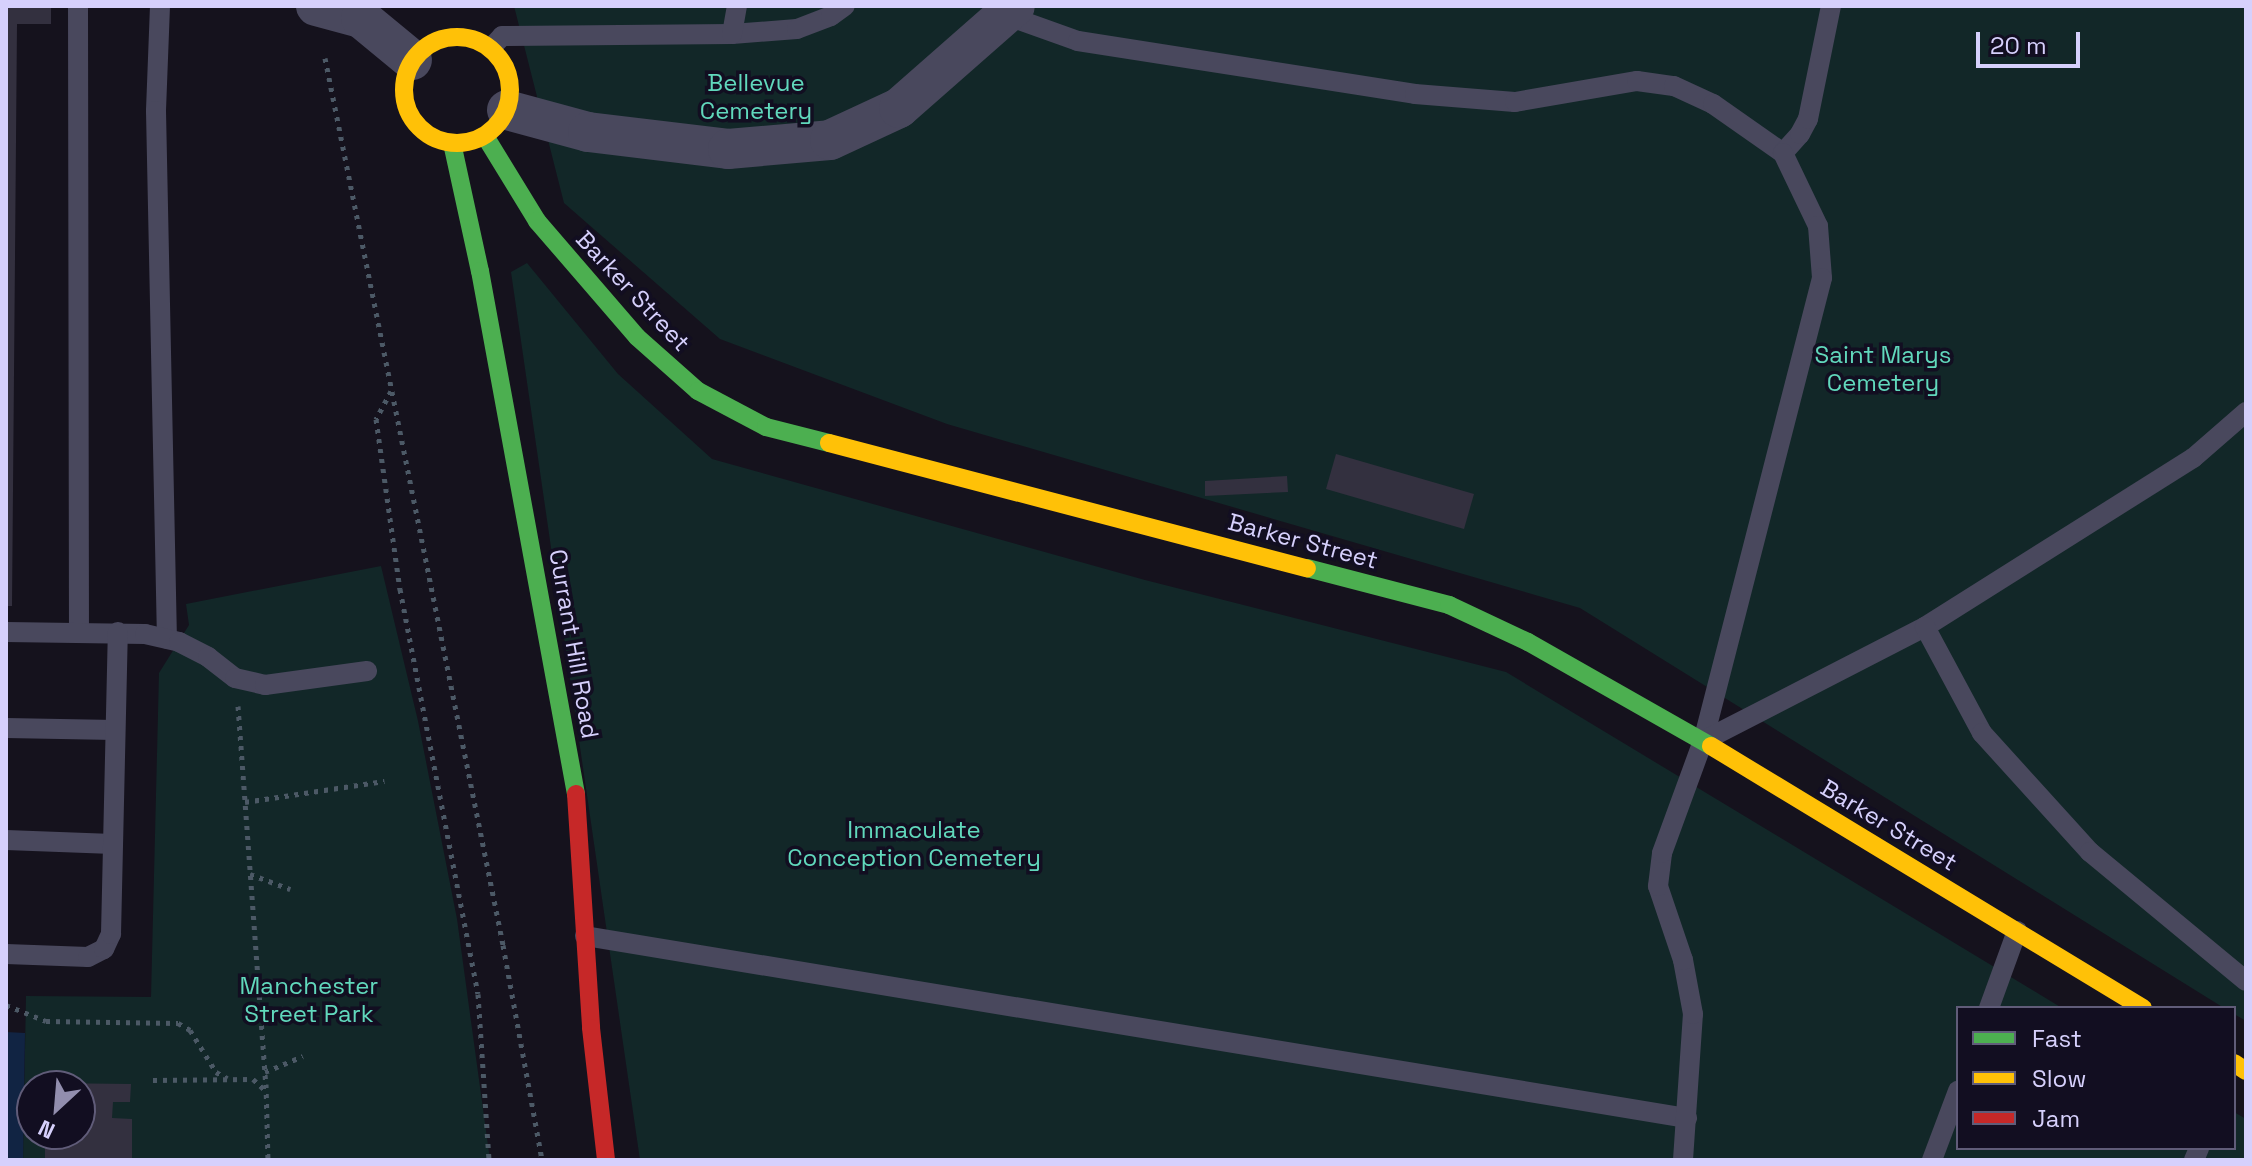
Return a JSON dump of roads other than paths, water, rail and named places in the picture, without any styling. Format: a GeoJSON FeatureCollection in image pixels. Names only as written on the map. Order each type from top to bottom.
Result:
{"type":"FeatureCollection","features":[{"type":"Feature","properties":{"kind":"main road"},"geometry":{"type":"LineString","coordinates":[[459,29],[491,48],[509,77],[496,123],[452,143],[434,138],[420,128],[409,113],[404,86],[412,60],[433,42],[459,29]]}},
{"type":"Feature","properties":{"kind":"main road","name":"Barker Street"},"geometry":{"type":"LineString","coordinates":[[496,123],[537,221],[637,337],[698,391],[766,427],[1449,605],[1528,642],[1703,741],[2140,1006]]}},
{"type":"Feature","properties":{"kind":"main road","name":"Currant Hill Road"},"geometry":{"type":"LineString","coordinates":[[452,143],[480,271],[575,786],[585,936],[606,1160]]}},
{"type":"Feature","properties":{"kind":"street"},"geometry":{"type":"LineString","coordinates":[[316,6],[361,18],[412,60]]}},
{"type":"Feature","properties":{"kind":"street"},"geometry":{"type":"LineString","coordinates":[[496,123],[728,149],[830,140],[899,108],[1010,10]]}},
{"type":"Feature","properties":{"kind":"lane"},"geometry":{"type":"LineString","coordinates":[[78,6],[79,631]]}},
{"type":"Feature","properties":{"kind":"lane"},"geometry":{"type":"LineString","coordinates":[[160,6],[156,111],[167,639]]}},
{"type":"Feature","properties":{"kind":"lane"},"geometry":{"type":"LineString","coordinates":[[732,34],[737,6]]}},
{"type":"Feature","properties":{"kind":"lane"},"geometry":{"type":"LineString","coordinates":[[491,48],[502,36],[732,34],[797,29],[831,16],[845,6]]}},
{"type":"Feature","properties":{"kind":"lane"},"geometry":{"type":"LineString","coordinates":[[1783,153],[1800,134],[1808,119],[1831,6]]}},
{"type":"Feature","properties":{"kind":"lane"},"geometry":{"type":"LineString","coordinates":[[1010,10],[1078,41],[1415,94],[1515,102],[1637,81],[1674,86],[1713,104],[1783,153],[1818,226],[1822,278],[1703,741],[1662,853],[1658,886],[1683,960],[1693,1014],[1683,1160]]}},
{"type":"Feature","properties":{"kind":"lane"},"geometry":{"type":"LineString","coordinates":[[1703,741],[1925,627],[2193,458],[2246,412]]}},
{"type":"Feature","properties":{"kind":"lane"},"geometry":{"type":"LineString","coordinates":[[1925,627],[1982,733],[2090,852],[2246,981]]}},
{"type":"Feature","properties":{"kind":"lane"},"geometry":{"type":"LineString","coordinates":[[6,632],[118,632],[167,639],[208,657],[235,678],[265,685],[367,671]]}},
{"type":"Feature","properties":{"kind":"lane"},"geometry":{"type":"LineString","coordinates":[[6,954],[88,957],[104,949],[111,934],[118,632]]}},
{"type":"Feature","properties":{"kind":"lane"},"geometry":{"type":"LineString","coordinates":[[6,728],[115,730]]}},
{"type":"Feature","properties":{"kind":"lane"},"geometry":{"type":"LineString","coordinates":[[6,840],[113,844]]}},
{"type":"Feature","properties":{"kind":"lane"},"geometry":{"type":"LineString","coordinates":[[1990,1006],[2017,931]]}},
{"type":"Feature","properties":{"kind":"lane"},"geometry":{"type":"LineString","coordinates":[[585,936],[1687,1118]]}},
{"type":"Feature","properties":{"kind":"lane"},"geometry":{"type":"LineString","coordinates":[[1932,1160],[1956,1096]]}},
{"type":"Feature","properties":{"kind":"water"},"geometry":{"type":"Polygon","coordinates":[[[6,1032],[25,1033],[24,1070],[16,1070],[16,1150],[23,1150],[23,1160],[6,1160],[6,1032]]]}},
{"type":"Feature","properties":{"kind":"park label","name":"Bellevue Cemetery"},"geometry":{"type":"Point","coordinates":[756,97]}},
{"type":"Feature","properties":{"kind":"park label","name":"Saint Marys Cemetery"},"geometry":{"type":"Point","coordinates":[1883,369]}},
{"type":"Feature","properties":{"kind":"park label","name":"Immaculate Conception Cemetery"},"geometry":{"type":"Point","coordinates":[914,844]}},
{"type":"Feature","properties":{"kind":"park label","name":"Manchester Street Park"},"geometry":{"type":"Point","coordinates":[309,1000]}}]}
